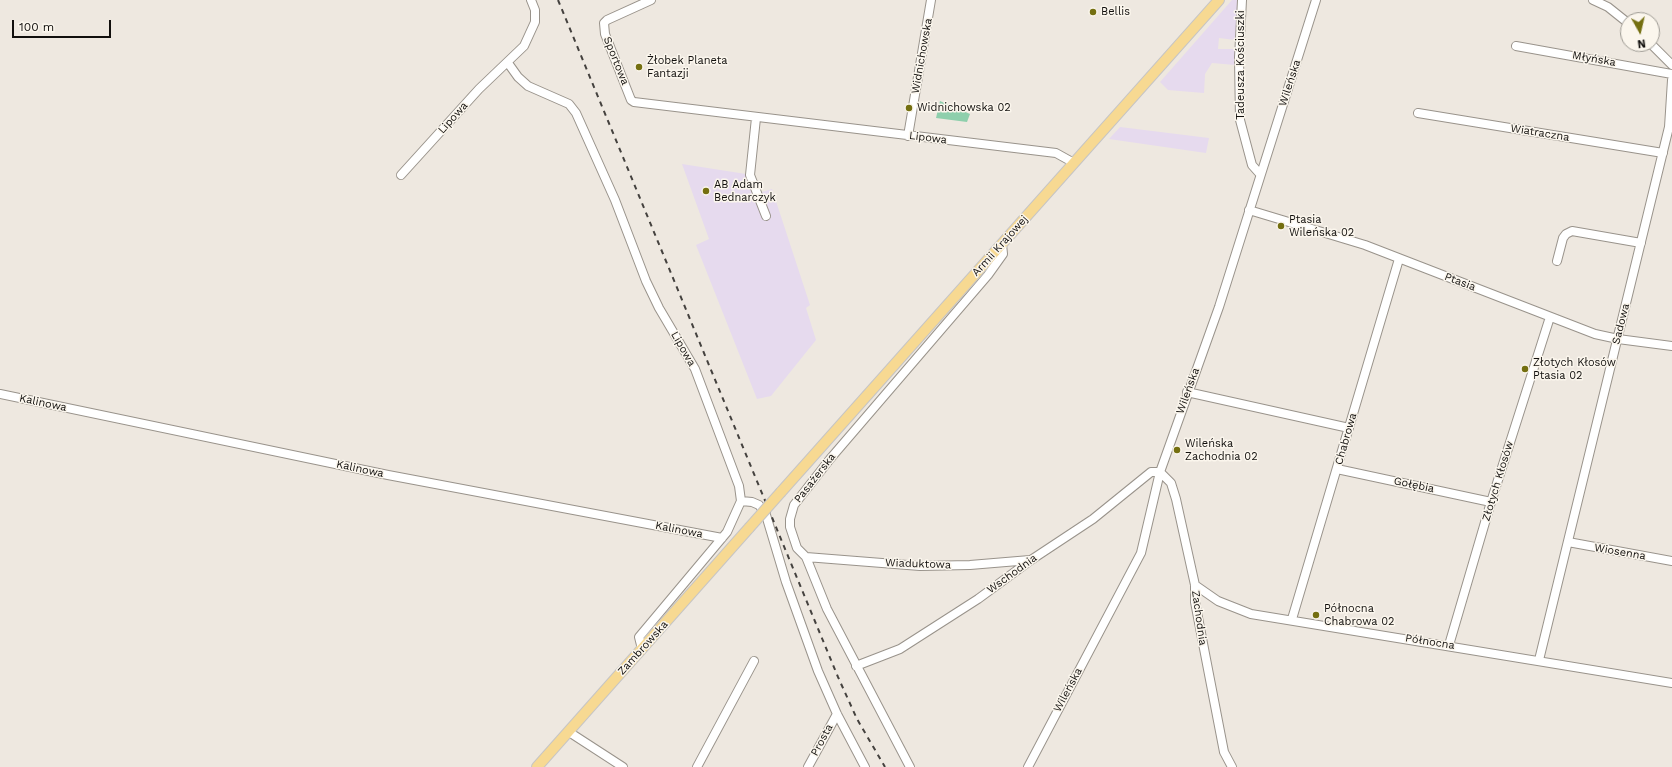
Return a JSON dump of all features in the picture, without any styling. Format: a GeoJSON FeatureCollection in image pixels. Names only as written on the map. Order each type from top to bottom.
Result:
{"type":"FeatureCollection","features":[{"type":"Feature","properties":{"kind":"main road","name":"Armii Krajowej"},"geometry":{"type":"LineString","coordinates":[[749,528],[1219,0]]}},
{"type":"Feature","properties":{"kind":"main road","name":"Zambrowska"},"geometry":{"type":"LineString","coordinates":[[537,767],[749,528]]}},
{"type":"Feature","properties":{"kind":"street","name":"Lipowa"},"geometry":{"type":"LineString","coordinates":[[401,175],[480,89],[524,46],[535,22],[535,10],[531,0]]}},
{"type":"Feature","properties":{"kind":"street","name":"Sportowa"},"geometry":{"type":"LineString","coordinates":[[634,102],[631,100],[605,34],[604,23],[607,20],[651,0]]}},
{"type":"Feature","properties":{"kind":"street","name":"Widnichowska"},"geometry":{"type":"LineString","coordinates":[[908,136],[931,0]]}},
{"type":"Feature","properties":{"kind":"street","name":"Tadeusza Kościuszki"},"geometry":{"type":"LineString","coordinates":[[1242,0],[1239,58],[1240,120],[1252,165],[1260,174]]}},
{"type":"Feature","properties":{"kind":"street","name":"Wileńska"},"geometry":{"type":"LineString","coordinates":[[1028,767],[1141,554],[1160,472],[1219,307],[1316,0]]}},
{"type":"Feature","properties":{"kind":"street"},"geometry":{"type":"LineString","coordinates":[[1593,0],[1608,7],[1620,17]]}},
{"type":"Feature","properties":{"kind":"street","name":"Młyńska"},"geometry":{"type":"LineString","coordinates":[[1516,46],[1672,74]]}},
{"type":"Feature","properties":{"kind":"street"},"geometry":{"type":"LineString","coordinates":[[1659,52],[1672,65]]}},
{"type":"Feature","properties":{"kind":"street","name":"Lipowa"},"geometry":{"type":"LineString","coordinates":[[508,63],[518,77],[528,86],[569,104],[576,113],[615,200],[646,281],[659,308],[694,369],[739,486],[741,501]]}},
{"type":"Feature","properties":{"kind":"street","name":"Sadowa"},"geometry":{"type":"LineString","coordinates":[[1539,660],[1669,127],[1672,80]]}},
{"type":"Feature","properties":{"kind":"street","name":"Lipowa"},"geometry":{"type":"LineString","coordinates":[[634,102],[756,118],[1056,153],[1074,163]]}},
{"type":"Feature","properties":{"kind":"street","name":"Wiatraczna"},"geometry":{"type":"LineString","coordinates":[[1418,114],[1663,153]]}},
{"type":"Feature","properties":{"kind":"street"},"geometry":{"type":"LineString","coordinates":[[756,118],[750,175],[766,216]]}},
{"type":"Feature","properties":{"kind":"street","name":"Ptasia"},"geometry":{"type":"LineString","coordinates":[[1249,210],[1365,245],[1595,334],[1618,339],[1672,346]]}},
{"type":"Feature","properties":{"kind":"street"},"geometry":{"type":"LineString","coordinates":[[1556,261],[1563,238],[1566,234],[1572,232],[1641,243]]}},
{"type":"Feature","properties":{"kind":"street","name":"Pasażerska"},"geometry":{"type":"LineString","coordinates":[[910,767],[856,666],[828,609],[806,557],[797,548],[790,527],[790,519],[794,505],[830,459],[988,275],[1003,254],[1002,244]]}},
{"type":"Feature","properties":{"kind":"street","name":"Chabrowa"},"geometry":{"type":"LineString","coordinates":[[1292,619],[1399,259]]}},
{"type":"Feature","properties":{"kind":"street","name":"Złotych Kłosów"},"geometry":{"type":"LineString","coordinates":[[1449,645],[1491,502],[1550,317]]}},
{"type":"Feature","properties":{"kind":"street"},"geometry":{"type":"LineString","coordinates":[[1188,392],[1349,428]]}},
{"type":"Feature","properties":{"kind":"street","name":"Kalinowa"},"geometry":{"type":"LineString","coordinates":[[0,394],[388,475],[722,538]]}},
{"type":"Feature","properties":{"kind":"street","name":"Gołębia"},"geometry":{"type":"LineString","coordinates":[[1337,469],[1491,502]]}},
{"type":"Feature","properties":{"kind":"street","name":"Wschodnia"},"geometry":{"type":"LineString","coordinates":[[856,666],[900,649],[978,599],[1031,560],[1093,519],[1151,472],[1160,472]]}},
{"type":"Feature","properties":{"kind":"street","name":"Zachodnia"},"geometry":{"type":"LineString","coordinates":[[1160,472],[1171,483],[1176,499],[1195,586],[1195,602],[1224,752],[1232,767]]}},
{"type":"Feature","properties":{"kind":"street"},"geometry":{"type":"LineString","coordinates":[[642,648],[639,637],[727,532],[741,501],[752,502],[759,505],[766,515],[786,582],[808,643],[837,714],[865,767]]}},
{"type":"Feature","properties":{"kind":"street","name":"Wiosenna"},"geometry":{"type":"LineString","coordinates":[[1568,542],[1672,561]]}},
{"type":"Feature","properties":{"kind":"street","name":"Wiaduktowa"},"geometry":{"type":"LineString","coordinates":[[806,557],[920,566],[976,565],[1031,560]]}},
{"type":"Feature","properties":{"kind":"street","name":"Północna"},"geometry":{"type":"LineString","coordinates":[[1195,586],[1218,600],[1251,614],[1292,619],[1672,682]]}},
{"type":"Feature","properties":{"kind":"street"},"geometry":{"type":"LineString","coordinates":[[697,767],[754,661]]}},
{"type":"Feature","properties":{"kind":"street","name":"Prosta"},"geometry":{"type":"LineString","coordinates":[[808,767],[837,714]]}},
{"type":"Feature","properties":{"kind":"street"},"geometry":{"type":"LineString","coordinates":[[568,732],[623,767]]}},
{"type":"Feature","properties":{"kind":"shaded area"},"geometry":{"type":"Polygon","coordinates":[[[1232,0],[1238,0],[1235,40],[1219,38],[1218,49],[1235,49],[1235,65],[1212,63],[1205,74],[1204,93],[1168,90],[1160,82],[1232,0]]]}},
{"type":"Feature","properties":{"kind":"shaded area"},"geometry":{"type":"Polygon","coordinates":[[[1120,127],[1209,138],[1206,153],[1109,139],[1120,127]]]}},
{"type":"Feature","properties":{"kind":"shaded area"},"geometry":{"type":"Polygon","coordinates":[[[682,164],[746,174],[747,183],[762,192],[772,189],[810,305],[806,308],[816,340],[771,396],[757,399],[696,245],[709,239],[682,164]]]}},
{"type":"Feature","properties":{"kind":"green space"},"geometry":{"type":"Polygon","coordinates":[[[940,101],[970,114],[967,122],[936,118],[940,101]]]}},
{"type":"Feature","properties":{"kind":"railway"},"geometry":{"type":"LineString","coordinates":[[558,0],[838,677],[857,719],[885,767]]}},
{"type":"Feature","properties":{"kind":"place","name":"Bellis"},"geometry":{"type":"Point","coordinates":[1093,12]}},
{"type":"Feature","properties":{"kind":"place","name":"Żłobek Planeta Fantazji"},"geometry":{"type":"Point","coordinates":[639,67]}},
{"type":"Feature","properties":{"kind":"place","name":"Widnichowska 02"},"geometry":{"type":"Point","coordinates":[909,108]}},
{"type":"Feature","properties":{"kind":"place","name":"AB Adam Bednarczyk"},"geometry":{"type":"Point","coordinates":[706,191]}},
{"type":"Feature","properties":{"kind":"place","name":"Ptasia Wileńska 02"},"geometry":{"type":"Point","coordinates":[1281,226]}},
{"type":"Feature","properties":{"kind":"place","name":"Złotych Kłosów Ptasia 02"},"geometry":{"type":"Point","coordinates":[1525,369]}},
{"type":"Feature","properties":{"kind":"place","name":"Wileńska Zachodnia 02"},"geometry":{"type":"Point","coordinates":[1177,450]}},
{"type":"Feature","properties":{"kind":"place","name":"Północna Chabrowa 02"},"geometry":{"type":"Point","coordinates":[1316,615]}}]}
